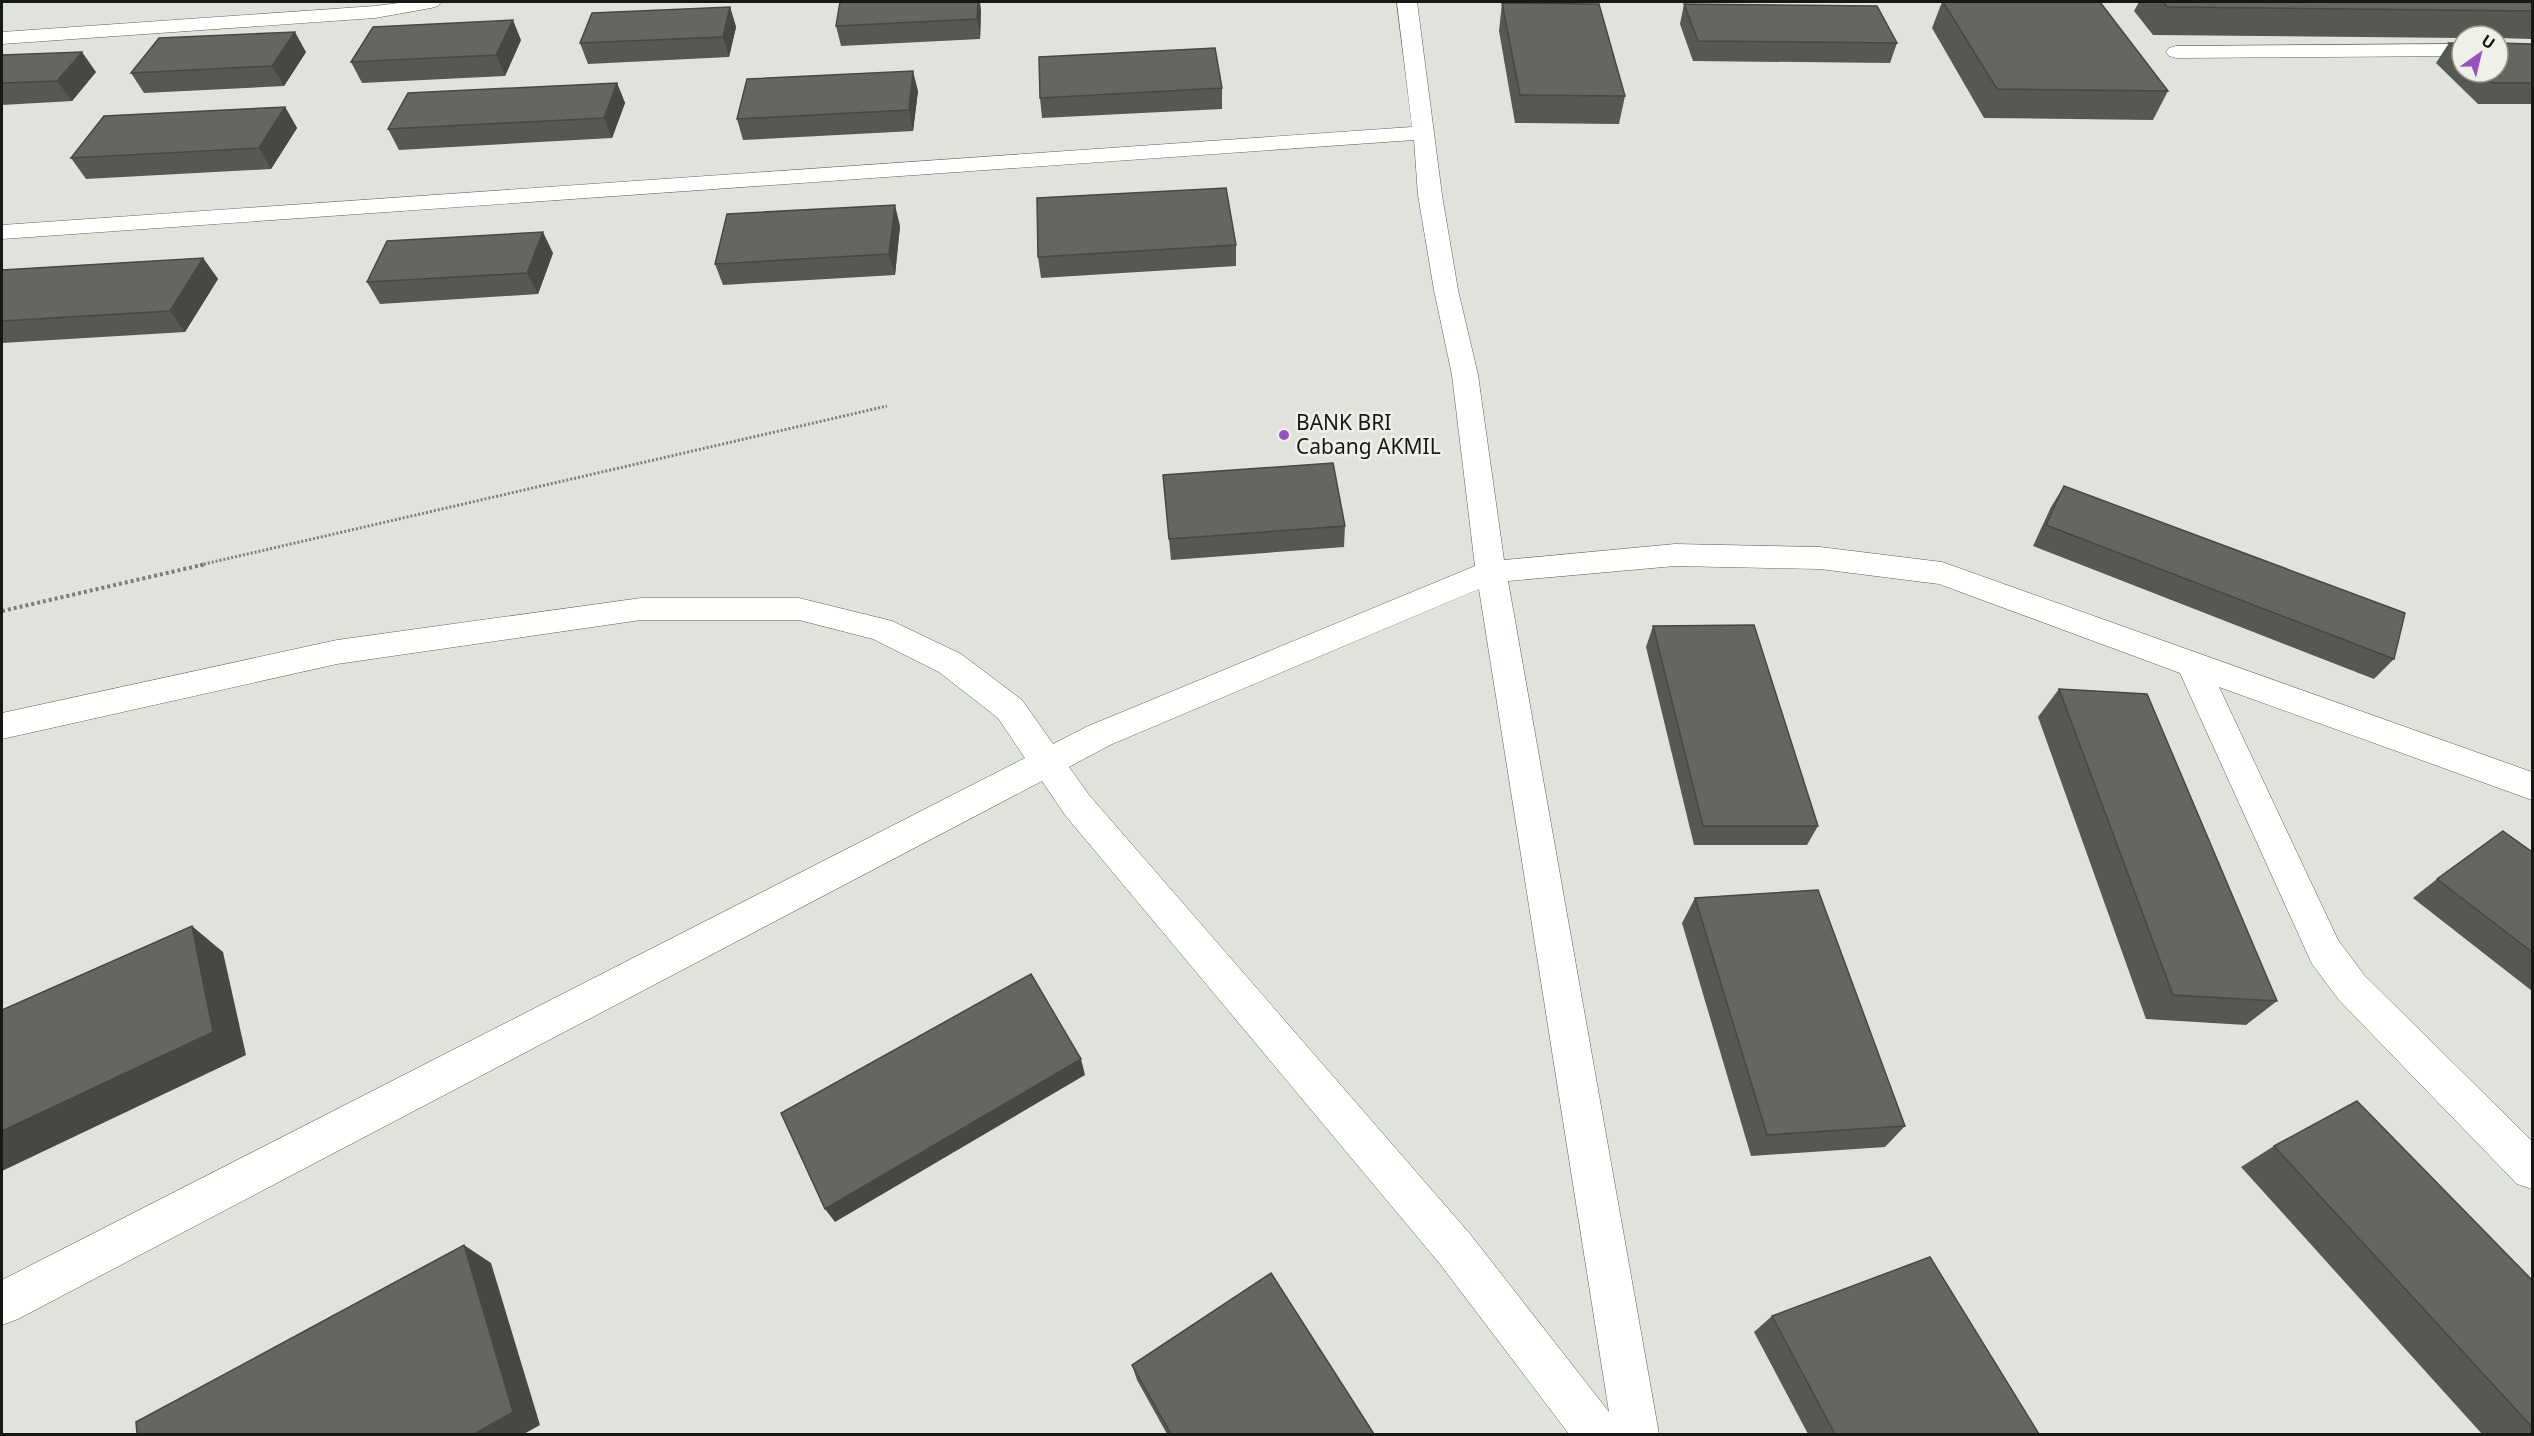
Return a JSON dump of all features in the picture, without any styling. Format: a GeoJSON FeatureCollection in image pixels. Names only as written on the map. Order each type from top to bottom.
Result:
{"type":"FeatureCollection","features":[{"type":"Feature","properties":{"kind":"street"},"geometry":{"type":"LineString","coordinates":[[2,38],[375,12],[431,2]]}},
{"type":"Feature","properties":{"kind":"street"},"geometry":{"type":"LineString","coordinates":[[1407,2],[1430,195],[1446,290],[1466,375],[1491,572],[1636,1434]]}},
{"type":"Feature","properties":{"kind":"street"},"geometry":{"type":"LineString","coordinates":[[2175,52],[2450,50]]}},
{"type":"Feature","properties":{"kind":"street"},"geometry":{"type":"LineString","coordinates":[[2,232],[1424,133]]}},
{"type":"Feature","properties":{"kind":"street"},"geometry":{"type":"LineString","coordinates":[[2,1303],[1098,736],[1491,572],[1675,555],[1820,558],[1942,573],[2532,786]]}},
{"type":"Feature","properties":{"kind":"street"},"geometry":{"type":"LineString","coordinates":[[2,726],[349,651],[641,609],[799,609],[881,629],[950,663],[1010,709],[1077,805],[1455,1249],[1597,1434]]}},
{"type":"Feature","properties":{"kind":"street"},"geometry":{"type":"LineString","coordinates":[[2192,665],[2325,952],[2352,988],[2532,1169]]}},
{"type":"Feature","properties":{"kind":"path"},"geometry":{"type":"LineString","coordinates":[[2,611],[887,406]]}},
{"type":"Feature","properties":{"kind":"building"},"geometry":{"type":"Polygon","coordinates":[[[840,2],[978,2],[977,19],[836,26],[840,2]]]}},
{"type":"Feature","properties":{"kind":"building"},"geometry":{"type":"Polygon","coordinates":[[[1943,2],[2100,2],[2168,91],[1997,89],[1943,2]]]}},
{"type":"Feature","properties":{"kind":"building"},"geometry":{"type":"Polygon","coordinates":[[[2163,2],[2532,2],[2532,11],[2167,7],[2163,2]]]}},
{"type":"Feature","properties":{"kind":"building"},"geometry":{"type":"Polygon","coordinates":[[[1502,3],[1599,4],[1625,96],[1520,95],[1502,3]]]}},
{"type":"Feature","properties":{"kind":"building"},"geometry":{"type":"Polygon","coordinates":[[[1684,4],[1877,6],[1897,43],[1698,41],[1684,4]]]}},
{"type":"Feature","properties":{"kind":"building"},"geometry":{"type":"Polygon","coordinates":[[[730,7],[723,37],[580,43],[592,13],[730,7]]]}},
{"type":"Feature","properties":{"kind":"building"},"geometry":{"type":"Polygon","coordinates":[[[513,20],[496,55],[351,62],[373,27],[513,20]]]}},
{"type":"Feature","properties":{"kind":"building"},"geometry":{"type":"Polygon","coordinates":[[[295,32],[272,66],[131,73],[159,38],[295,32]]]}},
{"type":"Feature","properties":{"kind":"building"},"geometry":{"type":"Polygon","coordinates":[[[2510,43],[2532,44],[2532,83],[2510,83],[2510,43]]]}},
{"type":"Feature","properties":{"kind":"building"},"geometry":{"type":"Polygon","coordinates":[[[1215,48],[1222,88],[1040,98],[1039,57],[1215,48]]]}},
{"type":"Feature","properties":{"kind":"building"},"geometry":{"type":"Polygon","coordinates":[[[82,52],[57,81],[2,83],[2,55],[82,52]]]}},
{"type":"Feature","properties":{"kind":"building"},"geometry":{"type":"Polygon","coordinates":[[[913,71],[909,110],[737,119],[747,79],[913,71]]]}},
{"type":"Feature","properties":{"kind":"building"},"geometry":{"type":"Polygon","coordinates":[[[617,83],[604,118],[388,129],[408,93],[617,83]]]}},
{"type":"Feature","properties":{"kind":"building"},"geometry":{"type":"Polygon","coordinates":[[[285,107],[259,148],[71,158],[104,116],[285,107]]]}},
{"type":"Feature","properties":{"kind":"building"},"geometry":{"type":"Polygon","coordinates":[[[1226,188],[1236,245],[1038,257],[1037,198],[1226,188]]]}},
{"type":"Feature","properties":{"kind":"building"},"geometry":{"type":"Polygon","coordinates":[[[895,205],[889,254],[715,264],[727,214],[895,205]]]}},
{"type":"Feature","properties":{"kind":"building"},"geometry":{"type":"Polygon","coordinates":[[[543,232],[527,273],[367,282],[387,241],[543,232]]]}},
{"type":"Feature","properties":{"kind":"building"},"geometry":{"type":"Polygon","coordinates":[[[203,258],[170,311],[2,321],[2,270],[203,258]]]}},
{"type":"Feature","properties":{"kind":"building"},"geometry":{"type":"Polygon","coordinates":[[[1333,463],[1345,526],[1169,539],[1163,475],[1333,463]]]}},
{"type":"Feature","properties":{"kind":"building"},"geometry":{"type":"Polygon","coordinates":[[[2064,486],[2405,613],[2394,659],[2046,525],[2064,486]]]}},
{"type":"Feature","properties":{"kind":"building"},"geometry":{"type":"Polygon","coordinates":[[[1754,625],[1818,826],[1703,826],[1653,626],[1754,625]]]}},
{"type":"Feature","properties":{"kind":"building"},"geometry":{"type":"Polygon","coordinates":[[[2059,689],[2147,694],[2277,1001],[2173,995],[2059,689]]]}},
{"type":"Feature","properties":{"kind":"building"},"geometry":{"type":"Polygon","coordinates":[[[2503,831],[2532,852],[2532,952],[2437,879],[2503,831]]]}},
{"type":"Feature","properties":{"kind":"building"},"geometry":{"type":"Polygon","coordinates":[[[1818,890],[1905,1126],[1767,1135],[1695,898],[1818,890]]]}},
{"type":"Feature","properties":{"kind":"building"},"geometry":{"type":"Polygon","coordinates":[[[192,926],[213,1032],[2,1131],[2,1010],[192,926]]]}},
{"type":"Feature","properties":{"kind":"building"},"geometry":{"type":"Polygon","coordinates":[[[1031,974],[1081,1059],[825,1209],[781,1113],[1031,974]]]}},
{"type":"Feature","properties":{"kind":"building"},"geometry":{"type":"Polygon","coordinates":[[[2357,1101],[2532,1280],[2532,1427],[2274,1146],[2357,1101]]]}},
{"type":"Feature","properties":{"kind":"building"},"geometry":{"type":"Polygon","coordinates":[[[464,1245],[513,1412],[474,1434],[137,1434],[136,1422],[464,1245]]]}},
{"type":"Feature","properties":{"kind":"building"},"geometry":{"type":"Polygon","coordinates":[[[1930,1257],[2039,1434],[1835,1434],[1772,1316],[1930,1257]]]}},
{"type":"Feature","properties":{"kind":"building"},"geometry":{"type":"Polygon","coordinates":[[[1271,1273],[1374,1434],[1171,1434],[1132,1365],[1271,1273]]]}},
{"type":"Feature","properties":{"kind":"place","name":"BANK BRI Cabang AKMIL"},"geometry":{"type":"Point","coordinates":[1284,435]}}]}
